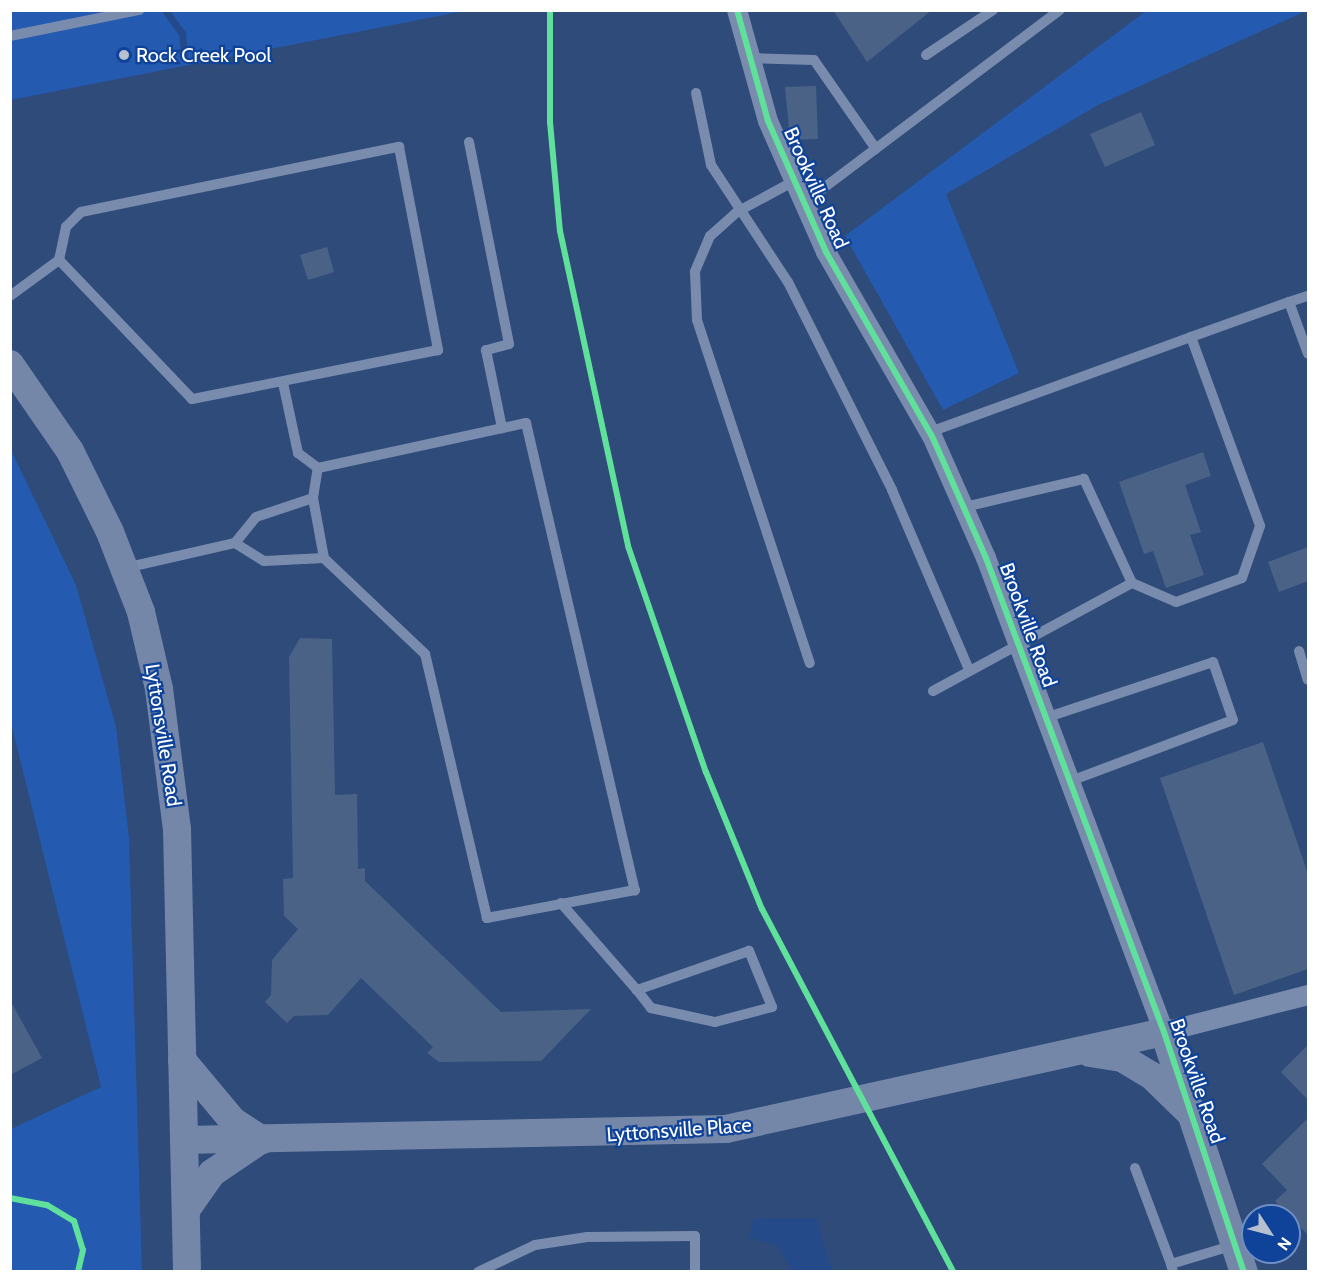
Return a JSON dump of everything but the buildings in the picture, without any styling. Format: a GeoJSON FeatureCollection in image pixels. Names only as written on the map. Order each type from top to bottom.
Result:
{"type":"FeatureCollection","features":[{"type":"Feature","properties":{"kind":"street","name":"Brookville Road"},"geometry":{"type":"LineString","coordinates":[[737,10],[768,121],[826,252],[930,432],[964,507],[1017,641],[1068,782],[1164,1032],[1244,1272]]}},
{"type":"Feature","properties":{"kind":"street","name":"Lyttonsville Road"},"geometry":{"type":"LineString","coordinates":[[10,364],[69,450],[124,568],[159,689],[177,829],[188,1272]]}},
{"type":"Feature","properties":{"kind":"street"},"geometry":{"type":"LineString","coordinates":[[1164,1032],[1308,995]]}},
{"type":"Feature","properties":{"kind":"street","name":"Lyttonsville Place"},"geometry":{"type":"LineString","coordinates":[[184,1140],[575,1136],[726,1129],[983,1074],[1164,1032]]}},
{"type":"Feature","properties":{"kind":"street"},"geometry":{"type":"LineString","coordinates":[[1082,1051],[1122,1058],[1152,1076],[1191,1113]]}},
{"type":"Feature","properties":{"kind":"street"},"geometry":{"type":"LineString","coordinates":[[182,1060],[225,1112],[262,1140],[233,1154],[212,1173],[186,1210]]}},
{"type":"Feature","properties":{"kind":"lane"},"geometry":{"type":"LineString","coordinates":[[10,36],[139,10]]}},
{"type":"Feature","properties":{"kind":"lane"},"geometry":{"type":"LineString","coordinates":[[926,55],[993,10]]}},
{"type":"Feature","properties":{"kind":"lane"},"geometry":{"type":"LineString","coordinates":[[805,202],[1060,10]]}},
{"type":"Feature","properties":{"kind":"lane"},"geometry":{"type":"LineString","coordinates":[[749,58],[814,60],[876,149]]}},
{"type":"Feature","properties":{"kind":"lane"},"geometry":{"type":"LineString","coordinates":[[696,93],[711,165],[737,212],[788,282],[892,490],[969,670]]}},
{"type":"Feature","properties":{"kind":"lane"},"geometry":{"type":"LineString","coordinates":[[469,142],[509,344],[486,350],[502,428]]}},
{"type":"Feature","properties":{"kind":"lane"},"geometry":{"type":"LineString","coordinates":[[10,296],[59,260],[66,227],[81,212],[399,147],[438,350],[192,399],[59,260]]}},
{"type":"Feature","properties":{"kind":"lane"},"geometry":{"type":"LineString","coordinates":[[796,180],[737,212],[710,236],[695,272],[697,320],[810,663]]}},
{"type":"Feature","properties":{"kind":"lane"},"geometry":{"type":"LineString","coordinates":[[930,432],[1308,296]]}},
{"type":"Feature","properties":{"kind":"lane"},"geometry":{"type":"LineString","coordinates":[[1289,302],[1308,354]]}},
{"type":"Feature","properties":{"kind":"lane"},"geometry":{"type":"LineString","coordinates":[[964,507],[1084,479],[1132,583],[1176,602],[1242,578],[1260,526],[1191,337]]}},
{"type":"Feature","properties":{"kind":"lane"},"geometry":{"type":"LineString","coordinates":[[283,382],[298,453],[318,468],[526,423],[635,890],[487,918],[425,654],[324,558],[313,498],[318,468]]}},
{"type":"Feature","properties":{"kind":"lane"},"geometry":{"type":"LineString","coordinates":[[124,568],[235,543],[256,517],[313,498]]}},
{"type":"Feature","properties":{"kind":"lane"},"geometry":{"type":"LineString","coordinates":[[235,543],[264,561],[324,558]]}},
{"type":"Feature","properties":{"kind":"lane"},"geometry":{"type":"LineString","coordinates":[[933,691],[1017,641],[1132,583]]}},
{"type":"Feature","properties":{"kind":"lane"},"geometry":{"type":"LineString","coordinates":[[1299,651],[1308,680]]}},
{"type":"Feature","properties":{"kind":"lane"},"geometry":{"type":"LineString","coordinates":[[1045,718],[1213,662],[1233,720],[1068,782]]}},
{"type":"Feature","properties":{"kind":"lane"},"geometry":{"type":"LineString","coordinates":[[561,903],[651,1008],[715,1022],[772,1007],[749,951],[637,990]]}},
{"type":"Feature","properties":{"kind":"lane"},"geometry":{"type":"LineString","coordinates":[[1135,1168],[1172,1268],[1235,1245]]}},
{"type":"Feature","properties":{"kind":"lane"},"geometry":{"type":"LineString","coordinates":[[477,1272],[535,1245],[577,1238],[696,1236],[695,1272]]}},
{"type":"Feature","properties":{"kind":"shaded area","name":"Rock Creek Pool"},"geometry":{"type":"Polygon","coordinates":[[[11,11],[464,11],[11,100],[11,11]]]}},
{"type":"Feature","properties":{"kind":"shaded area"},"geometry":{"type":"Polygon","coordinates":[[[1146,11],[1306,11],[1098,105],[946,194],[1019,373],[943,410],[845,236],[1146,11]]]}},
{"type":"Feature","properties":{"kind":"shaded area"},"geometry":{"type":"Polygon","coordinates":[[[11,450],[76,585],[116,727],[129,838],[142,1271],[11,1271],[11,1129],[101,1087],[11,723],[11,450]]]}},
{"type":"Feature","properties":{"kind":"shaded area"},"geometry":{"type":"Polygon","coordinates":[[[816,1218],[832,1271],[792,1271],[777,1245],[749,1237],[754,1219],[816,1218]]]}},
{"type":"Feature","properties":{"kind":"waterway"},"geometry":{"type":"LineString","coordinates":[[165,10],[182,33],[184,54]]}},
{"type":"Feature","properties":{"kind":"cycle path"},"geometry":{"type":"LineString","coordinates":[[550,10],[550,122],[560,231],[628,546],[706,772],[762,909],[953,1272]]}},
{"type":"Feature","properties":{"kind":"cycle path"},"geometry":{"type":"LineString","coordinates":[[737,10],[768,121],[826,252],[932,436],[986,558],[1164,1032],[1244,1272]]}},
{"type":"Feature","properties":{"kind":"cycle path"},"geometry":{"type":"LineString","coordinates":[[10,1198],[47,1205],[74,1221],[83,1250],[78,1272]]}},
{"type":"Feature","properties":{"kind":"place","name":"Rock Creek Pool"},"geometry":{"type":"Point","coordinates":[124,55]}}]}
